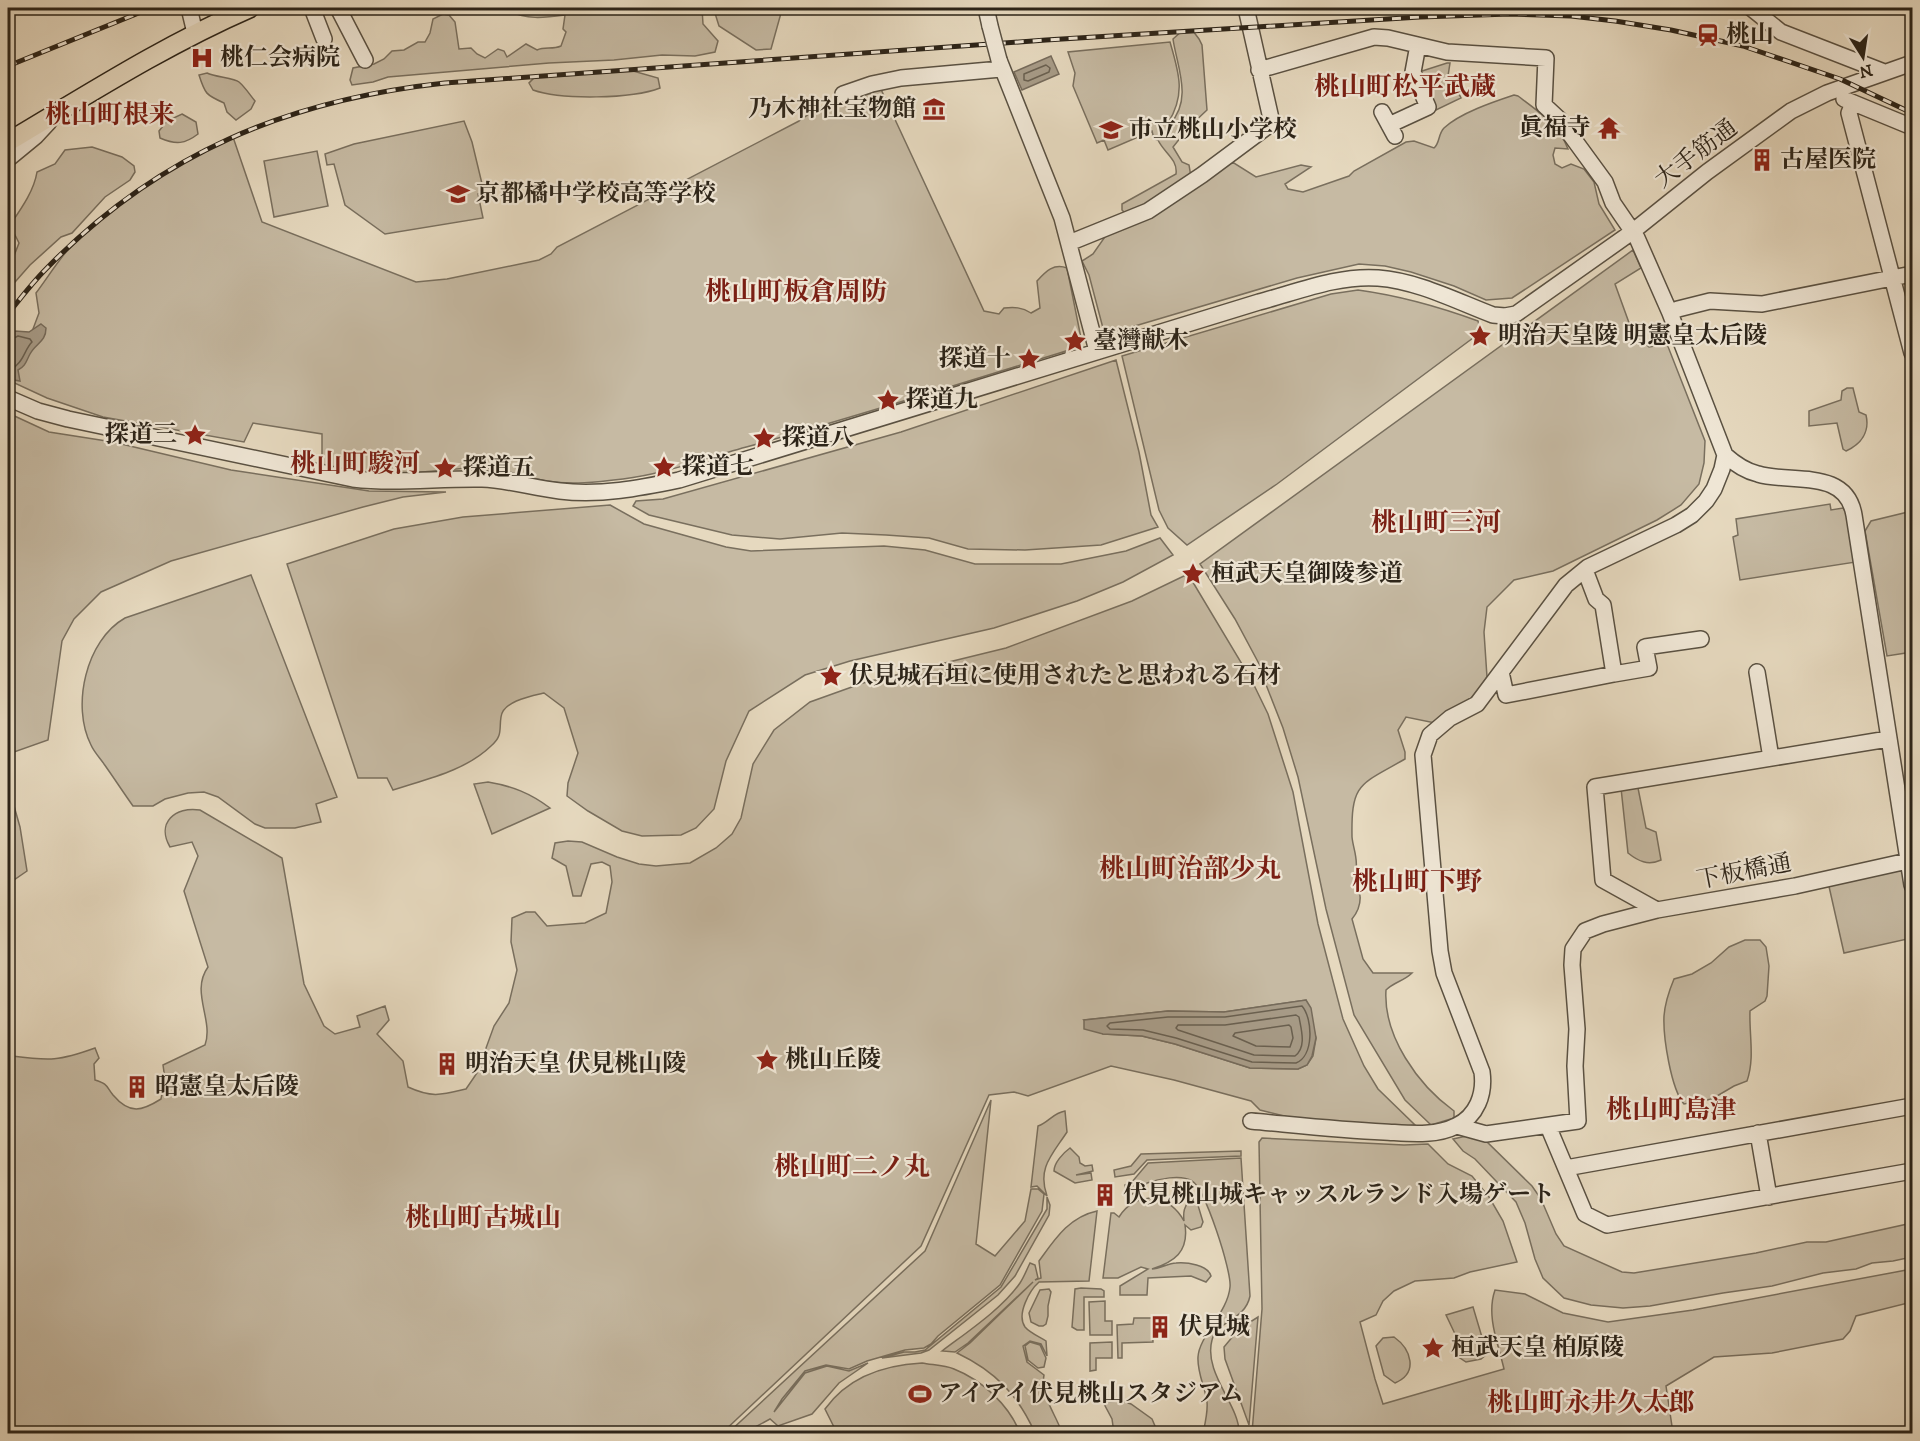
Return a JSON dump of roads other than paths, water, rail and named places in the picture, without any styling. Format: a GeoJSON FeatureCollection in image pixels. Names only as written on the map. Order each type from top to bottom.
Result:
{"type":"FeatureCollection","features":[{"type":"Feature","properties":{"kind":"main road"},"geometry":{"type":"LineString","coordinates":[[8,142],[152,56],[250,8]]}},
{"type":"Feature","properties":{"kind":"street"},"geometry":{"type":"LineString","coordinates":[[189,8],[195,33]]}},
{"type":"Feature","properties":{"kind":"street"},"geometry":{"type":"LineString","coordinates":[[312,8],[324,39]]}},
{"type":"Feature","properties":{"kind":"street"},"geometry":{"type":"LineString","coordinates":[[338,8],[365,60]]}},
{"type":"Feature","properties":{"kind":"street"},"geometry":{"type":"LineString","coordinates":[[8,398],[38,411],[68,419],[329,475],[374,482],[486,479],[560,491],[599,492],[635,489],[679,480],[1097,351],[1062,218],[1000,65],[986,8]]}},
{"type":"Feature","properties":{"kind":"street"},"geometry":{"type":"LineString","coordinates":[[1069,243],[1148,211],[1202,175],[1272,123],[1246,8]]}},
{"type":"Feature","properties":{"kind":"street"},"geometry":{"type":"LineString","coordinates":[[1750,8],[1781,32],[1884,72]]}},
{"type":"Feature","properties":{"kind":"street"},"geometry":{"type":"LineString","coordinates":[[1259,70],[1374,37],[1388,38],[1447,52],[1546,58],[1544,105],[1559,119],[1605,182],[1613,203],[1637,238],[1670,313],[1725,455],[1741,467],[1759,475],[1833,484],[1849,500],[1854,514],[1888,738],[1910,860],[1912,885]]}},
{"type":"Feature","properties":{"kind":"street"},"geometry":{"type":"LineString","coordinates":[[1389,124],[1428,107],[1413,72],[1418,45]]}},
{"type":"Feature","properties":{"kind":"street","name":"大手筋通"},"geometry":{"type":"LineString","coordinates":[[1097,351],[1259,302],[1331,282],[1354,279],[1378,278],[1420,286],[1493,315],[1508,316],[1523,310],[1632,232],[1780,118],[1827,93],[1912,63]]}},
{"type":"Feature","properties":{"kind":"street"},"geometry":{"type":"LineString","coordinates":[[843,94],[872,84],[901,78],[1000,65]]}},
{"type":"Feature","properties":{"kind":"street"},"geometry":{"type":"LineString","coordinates":[[1827,93],[1912,127]]}},
{"type":"Feature","properties":{"kind":"street"},"geometry":{"type":"LineString","coordinates":[[1853,103],[1849,113],[1912,352]]}},
{"type":"Feature","properties":{"kind":"street"},"geometry":{"type":"LineString","coordinates":[[8,159],[36,136],[57,113]]}},
{"type":"Feature","properties":{"kind":"street"},"geometry":{"type":"LineString","coordinates":[[1670,313],[1710,302],[1762,304],[1912,274]]}},
{"type":"Feature","properties":{"kind":"street"},"geometry":{"type":"LineString","coordinates":[[1251,1121],[1405,1133],[1441,1131],[1457,1126],[1475,1110],[1481,1096],[1483,1080],[1442,962],[1423,755],[1430,735],[1450,718],[1477,704],[1566,585],[1585,570],[1692,515],[1714,489],[1725,455]]}},
{"type":"Feature","properties":{"kind":"street"},"geometry":{"type":"LineString","coordinates":[[1585,570],[1596,599],[1603,605],[1614,674]]}},
{"type":"Feature","properties":{"kind":"street"},"geometry":{"type":"LineString","coordinates":[[1501,672],[1506,695],[1648,668],[1645,647],[1701,639]]}},
{"type":"Feature","properties":{"kind":"street"},"geometry":{"type":"LineString","coordinates":[[1757,672],[1771,758]]}},
{"type":"Feature","properties":{"kind":"street"},"geometry":{"type":"LineString","coordinates":[[1657,910],[1603,879],[1595,787],[1888,738]]}},
{"type":"Feature","properties":{"kind":"street","name":"下板橋通"},"geometry":{"type":"LineString","coordinates":[[1548,1126],[1578,1121],[1575,1066],[1577,1029],[1572,965],[1574,949],[1585,931],[1657,910],[1795,886],[1910,860]]}},
{"type":"Feature","properties":{"kind":"street"},"geometry":{"type":"LineString","coordinates":[[1566,1168],[1912,1106]]}},
{"type":"Feature","properties":{"kind":"street"},"geometry":{"type":"LineString","coordinates":[[1457,1126],[1486,1134],[1548,1126],[1585,1214],[1607,1225],[1912,1171]]}},
{"type":"Feature","properties":{"kind":"street"},"geometry":{"type":"LineString","coordinates":[[1758,1133],[1769,1197]]}},
{"type":"Feature","properties":{"kind":"water"},"geometry":{"type":"Polygon","coordinates":[[[1051,56],[1059,74],[1022,90],[1014,72],[1051,56]]]}},
{"type":"Feature","properties":{"kind":"water"},"geometry":{"type":"Polygon","coordinates":[[[41,324],[46,328],[46,333],[18,370],[20,381],[8,379],[8,338],[15,331],[29,332],[41,324]]]}},
{"type":"Feature","properties":{"kind":"water"},"geometry":{"type":"Polygon","coordinates":[[[1306,1000],[1311,1008],[1316,1038],[1312,1056],[1307,1065],[1298,1069],[1250,1068],[1142,1036],[1103,1034],[1084,1029],[1084,1020],[1168,1011],[1224,1012],[1306,1000]]]}},
{"type":"Feature","properties":{"kind":"railway"},"geometry":{"type":"LineString","coordinates":[[8,66],[151,8]]}},
{"type":"Feature","properties":{"kind":"railway"},"geometry":{"type":"LineString","coordinates":[[8,314],[41,274],[89,229],[133,194],[180,164],[228,139],[279,119],[332,103],[387,91],[445,83],[1046,40],[1420,17],[1510,14],[1571,16],[1615,21],[1671,30],[1743,46],[1840,79],[1912,113]]}},
{"type":"Feature","properties":{"kind":"place","name":"桃山"},"geometry":{"type":"Point","coordinates":[1708,35]}},
{"type":"Feature","properties":{"kind":"place","name":"桃仁会病院"},"geometry":{"type":"Point","coordinates":[202,58]}},
{"type":"Feature","properties":{"kind":"place","name":"乃木神社宝物館"},"geometry":{"type":"Point","coordinates":[934,109]}},
{"type":"Feature","properties":{"kind":"place","name":"眞福寺"},"geometry":{"type":"Point","coordinates":[1609,128]}},
{"type":"Feature","properties":{"kind":"place","name":"市立桃山小学校"},"geometry":{"type":"Point","coordinates":[1111,130]}},
{"type":"Feature","properties":{"kind":"place","name":"古屋医院"},"geometry":{"type":"Point","coordinates":[1762,160]}},
{"type":"Feature","properties":{"kind":"place","name":"京都橘中学校高等学校"},"geometry":{"type":"Point","coordinates":[458,194]}},
{"type":"Feature","properties":{"kind":"place","name":"明治天皇陵 明憲皇太后陵"},"geometry":{"type":"Point","coordinates":[1480,336]}},
{"type":"Feature","properties":{"kind":"place","name":"臺灣献木"},"geometry":{"type":"Point","coordinates":[1075,341]}},
{"type":"Feature","properties":{"kind":"place","name":"探道十"},"geometry":{"type":"Point","coordinates":[1029,359]}},
{"type":"Feature","properties":{"kind":"place","name":"探道九"},"geometry":{"type":"Point","coordinates":[888,400]}},
{"type":"Feature","properties":{"kind":"place","name":"探道三"},"geometry":{"type":"Point","coordinates":[195,435]}},
{"type":"Feature","properties":{"kind":"place","name":"探道八"},"geometry":{"type":"Point","coordinates":[764,438]}},
{"type":"Feature","properties":{"kind":"place","name":"探道七"},"geometry":{"type":"Point","coordinates":[664,467]}},
{"type":"Feature","properties":{"kind":"place","name":"探道五"},"geometry":{"type":"Point","coordinates":[445,468]}},
{"type":"Feature","properties":{"kind":"place","name":"桓武天皇御陵参道"},"geometry":{"type":"Point","coordinates":[1193,574]}},
{"type":"Feature","properties":{"kind":"place","name":"伏見城石垣に使用されたと思われる石材"},"geometry":{"type":"Point","coordinates":[831,676]}},
{"type":"Feature","properties":{"kind":"place","name":"桃山丘陵"},"geometry":{"type":"Point","coordinates":[767,1060]}},
{"type":"Feature","properties":{"kind":"place","name":"明治天皇 伏見桃山陵"},"geometry":{"type":"Point","coordinates":[447,1064]}},
{"type":"Feature","properties":{"kind":"place","name":"昭憲皇太后陵"},"geometry":{"type":"Point","coordinates":[137,1087]}},
{"type":"Feature","properties":{"kind":"place","name":"伏見桃山城キャッスルランド入場ゲート"},"geometry":{"type":"Point","coordinates":[1105,1195]}},
{"type":"Feature","properties":{"kind":"place","name":"伏見城"},"geometry":{"type":"Point","coordinates":[1160,1327]}},
{"type":"Feature","properties":{"kind":"place","name":"桓武天皇 柏原陵"},"geometry":{"type":"Point","coordinates":[1433,1348]}},
{"type":"Feature","properties":{"kind":"place","name":"アイアイ伏見桃山スタジアム"},"geometry":{"type":"Point","coordinates":[920,1394]}},
{"type":"Feature","properties":{"kind":"district","name":"桃山町松平武蔵"},"geometry":{"type":"Point","coordinates":[1405,87]}},
{"type":"Feature","properties":{"kind":"district","name":"桃山町根来"},"geometry":{"type":"Point","coordinates":[110,115]}},
{"type":"Feature","properties":{"kind":"district","name":"桃山町板倉周防"},"geometry":{"type":"Point","coordinates":[796,292]}},
{"type":"Feature","properties":{"kind":"district","name":"桃山町駿河"},"geometry":{"type":"Point","coordinates":[355,464]}},
{"type":"Feature","properties":{"kind":"district","name":"桃山町三河"},"geometry":{"type":"Point","coordinates":[1436,523]}},
{"type":"Feature","properties":{"kind":"district","name":"桃山町治部少丸"},"geometry":{"type":"Point","coordinates":[1190,869]}},
{"type":"Feature","properties":{"kind":"district","name":"桃山町下野"},"geometry":{"type":"Point","coordinates":[1417,882]}},
{"type":"Feature","properties":{"kind":"district","name":"桃山町島津"},"geometry":{"type":"Point","coordinates":[1671,1110]}},
{"type":"Feature","properties":{"kind":"district","name":"桃山町二ノ丸"},"geometry":{"type":"Point","coordinates":[852,1167]}},
{"type":"Feature","properties":{"kind":"district","name":"桃山町古城山"},"geometry":{"type":"Point","coordinates":[483,1218]}},
{"type":"Feature","properties":{"kind":"district","name":"桃山町永井久太郎"},"geometry":{"type":"Point","coordinates":[1591,1403]}}]}
